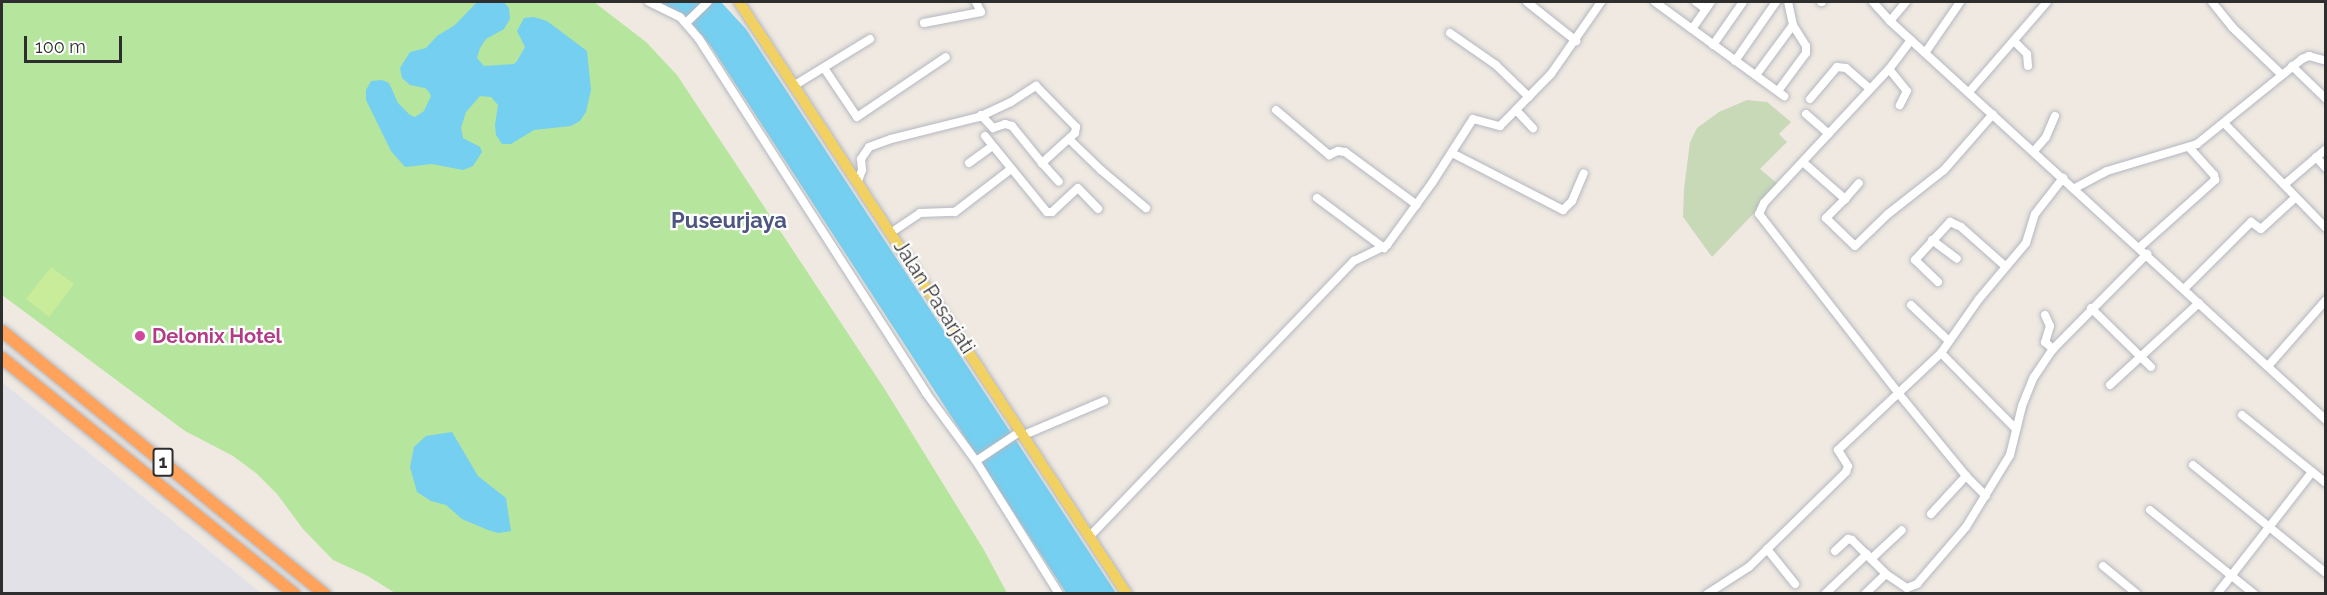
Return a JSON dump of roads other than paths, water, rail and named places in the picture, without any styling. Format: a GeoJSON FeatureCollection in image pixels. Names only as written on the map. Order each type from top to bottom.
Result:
{"type":"FeatureCollection","features":[{"type":"Feature","properties":{"kind":"highway","name":"1"},"geometry":{"type":"LineString","coordinates":[[2,331],[325,594]]}},
{"type":"Feature","properties":{"kind":"highway","name":"1"},"geometry":{"type":"LineString","coordinates":[[2,357],[295,594]]}},
{"type":"Feature","properties":{"kind":"main road","name":"Jalan Pasarjati"},"geometry":{"type":"LineString","coordinates":[[740,2],[892,232],[1020,434],[1091,535],[1127,594]]}},
{"type":"Feature","properties":{"kind":"street"},"geometry":{"type":"LineString","coordinates":[[650,2],[670,10],[686,23],[808,206],[926,393],[976,461],[1059,594]]}},
{"type":"Feature","properties":{"kind":"street"},"geometry":{"type":"LineString","coordinates":[[686,23],[708,2]]}},
{"type":"Feature","properties":{"kind":"street"},"geometry":{"type":"LineString","coordinates":[[924,23],[981,12],[976,2]]}},
{"type":"Feature","properties":{"kind":"street"},"geometry":{"type":"LineString","coordinates":[[1091,535],[1354,261],[1384,248],[1417,205],[1473,118],[1498,126],[1551,74],[1576,41],[1600,2]]}},
{"type":"Feature","properties":{"kind":"street"},"geometry":{"type":"LineString","coordinates":[[1655,2],[1781,94],[1806,53],[1806,46],[1793,25],[1788,2]]}},
{"type":"Feature","properties":{"kind":"street"},"geometry":{"type":"LineString","coordinates":[[1692,29],[1708,5],[1696,2]]}},
{"type":"Feature","properties":{"kind":"street"},"geometry":{"type":"LineString","coordinates":[[1713,45],[1740,2]]}},
{"type":"Feature","properties":{"kind":"street"},"geometry":{"type":"LineString","coordinates":[[1735,61],[1776,2]]}},
{"type":"Feature","properties":{"kind":"street"},"geometry":{"type":"LineString","coordinates":[[1873,2],[1890,21],[2324,415]]}},
{"type":"Feature","properties":{"kind":"street"},"geometry":{"type":"LineString","coordinates":[[1890,21],[1906,2]]}},
{"type":"Feature","properties":{"kind":"street"},"geometry":{"type":"LineString","coordinates":[[1925,52],[1960,2]]}},
{"type":"Feature","properties":{"kind":"street"},"geometry":{"type":"LineString","coordinates":[[1969,93],[2047,2]]}},
{"type":"Feature","properties":{"kind":"street"},"geometry":{"type":"LineString","coordinates":[[2212,2],[2232,27],[2282,75]]}},
{"type":"Feature","properties":{"kind":"street"},"geometry":{"type":"LineString","coordinates":[[1533,3],[1576,41]]}},
{"type":"Feature","properties":{"kind":"street"},"geometry":{"type":"LineString","coordinates":[[1756,75],[1793,25]]}},
{"type":"Feature","properties":{"kind":"street"},"geometry":{"type":"LineString","coordinates":[[1450,33],[1496,65],[1529,97]]}},
{"type":"Feature","properties":{"kind":"street"},"geometry":{"type":"LineString","coordinates":[[795,85],[870,39]]}},
{"type":"Feature","properties":{"kind":"street"},"geometry":{"type":"LineString","coordinates":[[1911,40],[1889,69],[1804,163],[1764,203],[1759,214],[1899,394],[1966,476],[1986,496]]}},
{"type":"Feature","properties":{"kind":"street"},"geometry":{"type":"LineString","coordinates":[[2015,42],[2027,54],[2028,66]]}},
{"type":"Feature","properties":{"kind":"street"},"geometry":{"type":"LineString","coordinates":[[2075,188],[2107,171],[2190,148],[2224,123],[2292,66],[2309,56],[2325,61]]}},
{"type":"Feature","properties":{"kind":"street"},"geometry":{"type":"LineString","coordinates":[[824,68],[857,117],[946,57]]}},
{"type":"Feature","properties":{"kind":"street"},"geometry":{"type":"LineString","coordinates":[[2292,66],[2325,99]]}},
{"type":"Feature","properties":{"kind":"street"},"geometry":{"type":"LineString","coordinates":[[1810,99],[1837,67],[1846,68],[1870,89]]}},
{"type":"Feature","properties":{"kind":"street"},"geometry":{"type":"LineString","coordinates":[[1889,69],[1907,91],[1900,105]]}},
{"type":"Feature","properties":{"kind":"street"},"geometry":{"type":"LineString","coordinates":[[858,181],[862,170],[861,159],[869,147],[981,115],[1011,102],[1035,86],[1076,127],[1069,139],[1042,163]]}},
{"type":"Feature","properties":{"kind":"street"},"geometry":{"type":"LineString","coordinates":[[1276,110],[1329,155],[1338,151],[1345,152],[1417,205]]}},
{"type":"Feature","properties":{"kind":"street"},"geometry":{"type":"LineString","coordinates":[[1516,110],[1533,128]]}},
{"type":"Feature","properties":{"kind":"street"},"geometry":{"type":"LineString","coordinates":[[1806,114],[1829,134]]}},
{"type":"Feature","properties":{"kind":"street"},"geometry":{"type":"LineString","coordinates":[[1858,183],[1826,219],[1855,246],[1888,214],[1944,170],[1994,114]]}},
{"type":"Feature","properties":{"kind":"street"},"geometry":{"type":"LineString","coordinates":[[981,115],[993,128],[1005,124],[1012,126],[1059,182]]}},
{"type":"Feature","properties":{"kind":"street"},"geometry":{"type":"LineString","coordinates":[[2034,151],[2046,136],[2055,116]]}},
{"type":"Feature","properties":{"kind":"street"},"geometry":{"type":"LineString","coordinates":[[2224,123],[2325,228]]}},
{"type":"Feature","properties":{"kind":"street"},"geometry":{"type":"LineString","coordinates":[[984,136],[1047,212],[1052,212],[1078,188],[1098,209]]}},
{"type":"Feature","properties":{"kind":"street"},"geometry":{"type":"LineString","coordinates":[[1069,139],[1146,208]]}},
{"type":"Feature","properties":{"kind":"street"},"geometry":{"type":"LineString","coordinates":[[969,163],[992,146]]}},
{"type":"Feature","properties":{"kind":"street"},"geometry":{"type":"LineString","coordinates":[[2140,248],[2215,180],[2190,148]]}},
{"type":"Feature","properties":{"kind":"street"},"geometry":{"type":"LineString","coordinates":[[2285,184],[2325,149]]}},
{"type":"Feature","properties":{"kind":"street"},"geometry":{"type":"LineString","coordinates":[[1452,153],[1563,210],[1572,201],[1584,173]]}},
{"type":"Feature","properties":{"kind":"street"},"geometry":{"type":"LineString","coordinates":[[2316,157],[2325,168]]}},
{"type":"Feature","properties":{"kind":"street"},"geometry":{"type":"LineString","coordinates":[[1804,163],[1845,200]]}},
{"type":"Feature","properties":{"kind":"street"},"geometry":{"type":"LineString","coordinates":[[892,232],[920,213],[955,212],[1011,169]]}},
{"type":"Feature","properties":{"kind":"street"},"geometry":{"type":"LineString","coordinates":[[1707,594],[1749,567],[1846,472],[1848,466],[1838,450],[1941,353],[1979,299],[2028,240],[2030,226],[2040,205],[2064,178]]}},
{"type":"Feature","properties":{"kind":"street"},"geometry":{"type":"LineString","coordinates":[[2184,288],[2251,222],[2261,229],[2296,197]]}},
{"type":"Feature","properties":{"kind":"street"},"geometry":{"type":"LineString","coordinates":[[1317,198],[1384,248]]}},
{"type":"Feature","properties":{"kind":"street"},"geometry":{"type":"LineString","coordinates":[[1938,282],[1914,260],[1947,223],[1953,222],[2006,267]]}},
{"type":"Feature","properties":{"kind":"street"},"geometry":{"type":"LineString","coordinates":[[1932,240],[1957,259]]}},
{"type":"Feature","properties":{"kind":"street"},"geometry":{"type":"LineString","coordinates":[[1835,551],[1850,539],[1886,574],[1907,588],[1917,584],[1966,527],[1986,496],[2010,454],[2030,385],[2053,349],[2091,308],[2147,254]]}},
{"type":"Feature","properties":{"kind":"street"},"geometry":{"type":"LineString","coordinates":[[2268,366],[2325,300]]}},
{"type":"Feature","properties":{"kind":"street"},"geometry":{"type":"LineString","coordinates":[[2110,386],[2199,303]]}},
{"type":"Feature","properties":{"kind":"street"},"geometry":{"type":"LineString","coordinates":[[1911,305],[1950,342]]}},
{"type":"Feature","properties":{"kind":"street"},"geometry":{"type":"LineString","coordinates":[[2091,308],[2151,367]]}},
{"type":"Feature","properties":{"kind":"street"},"geometry":{"type":"LineString","coordinates":[[2045,315],[2050,326],[2045,342],[2053,349]]}},
{"type":"Feature","properties":{"kind":"street"},"geometry":{"type":"LineString","coordinates":[[1941,353],[2016,429]]}},
{"type":"Feature","properties":{"kind":"street"},"geometry":{"type":"LineString","coordinates":[[976,461],[1020,434],[1104,401]]}},
{"type":"Feature","properties":{"kind":"street"},"geometry":{"type":"LineString","coordinates":[[2242,415],[2325,483]]}},
{"type":"Feature","properties":{"kind":"street"},"geometry":{"type":"LineString","coordinates":[[2193,465],[2325,573]]}},
{"type":"Feature","properties":{"kind":"street"},"geometry":{"type":"LineString","coordinates":[[2217,594],[2312,472]]}},
{"type":"Feature","properties":{"kind":"street"},"geometry":{"type":"LineString","coordinates":[[1930,514],[1966,476]]}},
{"type":"Feature","properties":{"kind":"street"},"geometry":{"type":"LineString","coordinates":[[2150,510],[2254,594]]}},
{"type":"Feature","properties":{"kind":"street"},"geometry":{"type":"LineString","coordinates":[[1825,594],[1902,530]]}},
{"type":"Feature","properties":{"kind":"street"},"geometry":{"type":"LineString","coordinates":[[1767,549],[1795,584]]}},
{"type":"Feature","properties":{"kind":"street"},"geometry":{"type":"LineString","coordinates":[[2103,566],[2137,594]]}},
{"type":"Feature","properties":{"kind":"street"},"geometry":{"type":"LineString","coordinates":[[1865,594],[1886,574]]}},
{"type":"Feature","properties":{"kind":"water"},"geometry":{"type":"Polygon","coordinates":[[[477,2],[504,2],[509,8],[510,19],[504,29],[486,39],[480,48],[477,58],[484,66],[514,64],[517,61],[525,47],[517,31],[524,18],[534,17],[547,21],[587,51],[591,90],[586,112],[580,121],[571,126],[534,130],[511,144],[502,144],[496,135],[498,105],[491,97],[480,96],[466,112],[461,128],[463,138],[480,147],[482,152],[473,166],[463,170],[432,164],[405,167],[391,151],[366,100],[366,90],[371,81],[382,80],[389,83],[398,103],[410,115],[415,117],[424,111],[431,96],[429,92],[425,88],[410,85],[402,78],[400,68],[410,52],[426,48],[437,36],[455,25],[477,2]]]}},
{"type":"Feature","properties":{"kind":"water"},"geometry":{"type":"Polygon","coordinates":[[[658,2],[721,2],[746,29],[1116,593],[1066,593],[710,45],[685,15],[658,2]]]}},
{"type":"Feature","properties":{"kind":"water"},"geometry":{"type":"Polygon","coordinates":[[[452,432],[478,476],[506,498],[511,531],[498,533],[488,530],[462,519],[446,505],[431,501],[417,492],[410,467],[414,447],[426,436],[452,432]]]}},
{"type":"Feature","properties":{"kind":"place","name":"Delonix Hotel"},"geometry":{"type":"Point","coordinates":[140,336]}},
{"type":"Feature","properties":{"kind":"district","name":"Puseurjaya"},"geometry":{"type":"Point","coordinates":[729,221]}}]}
